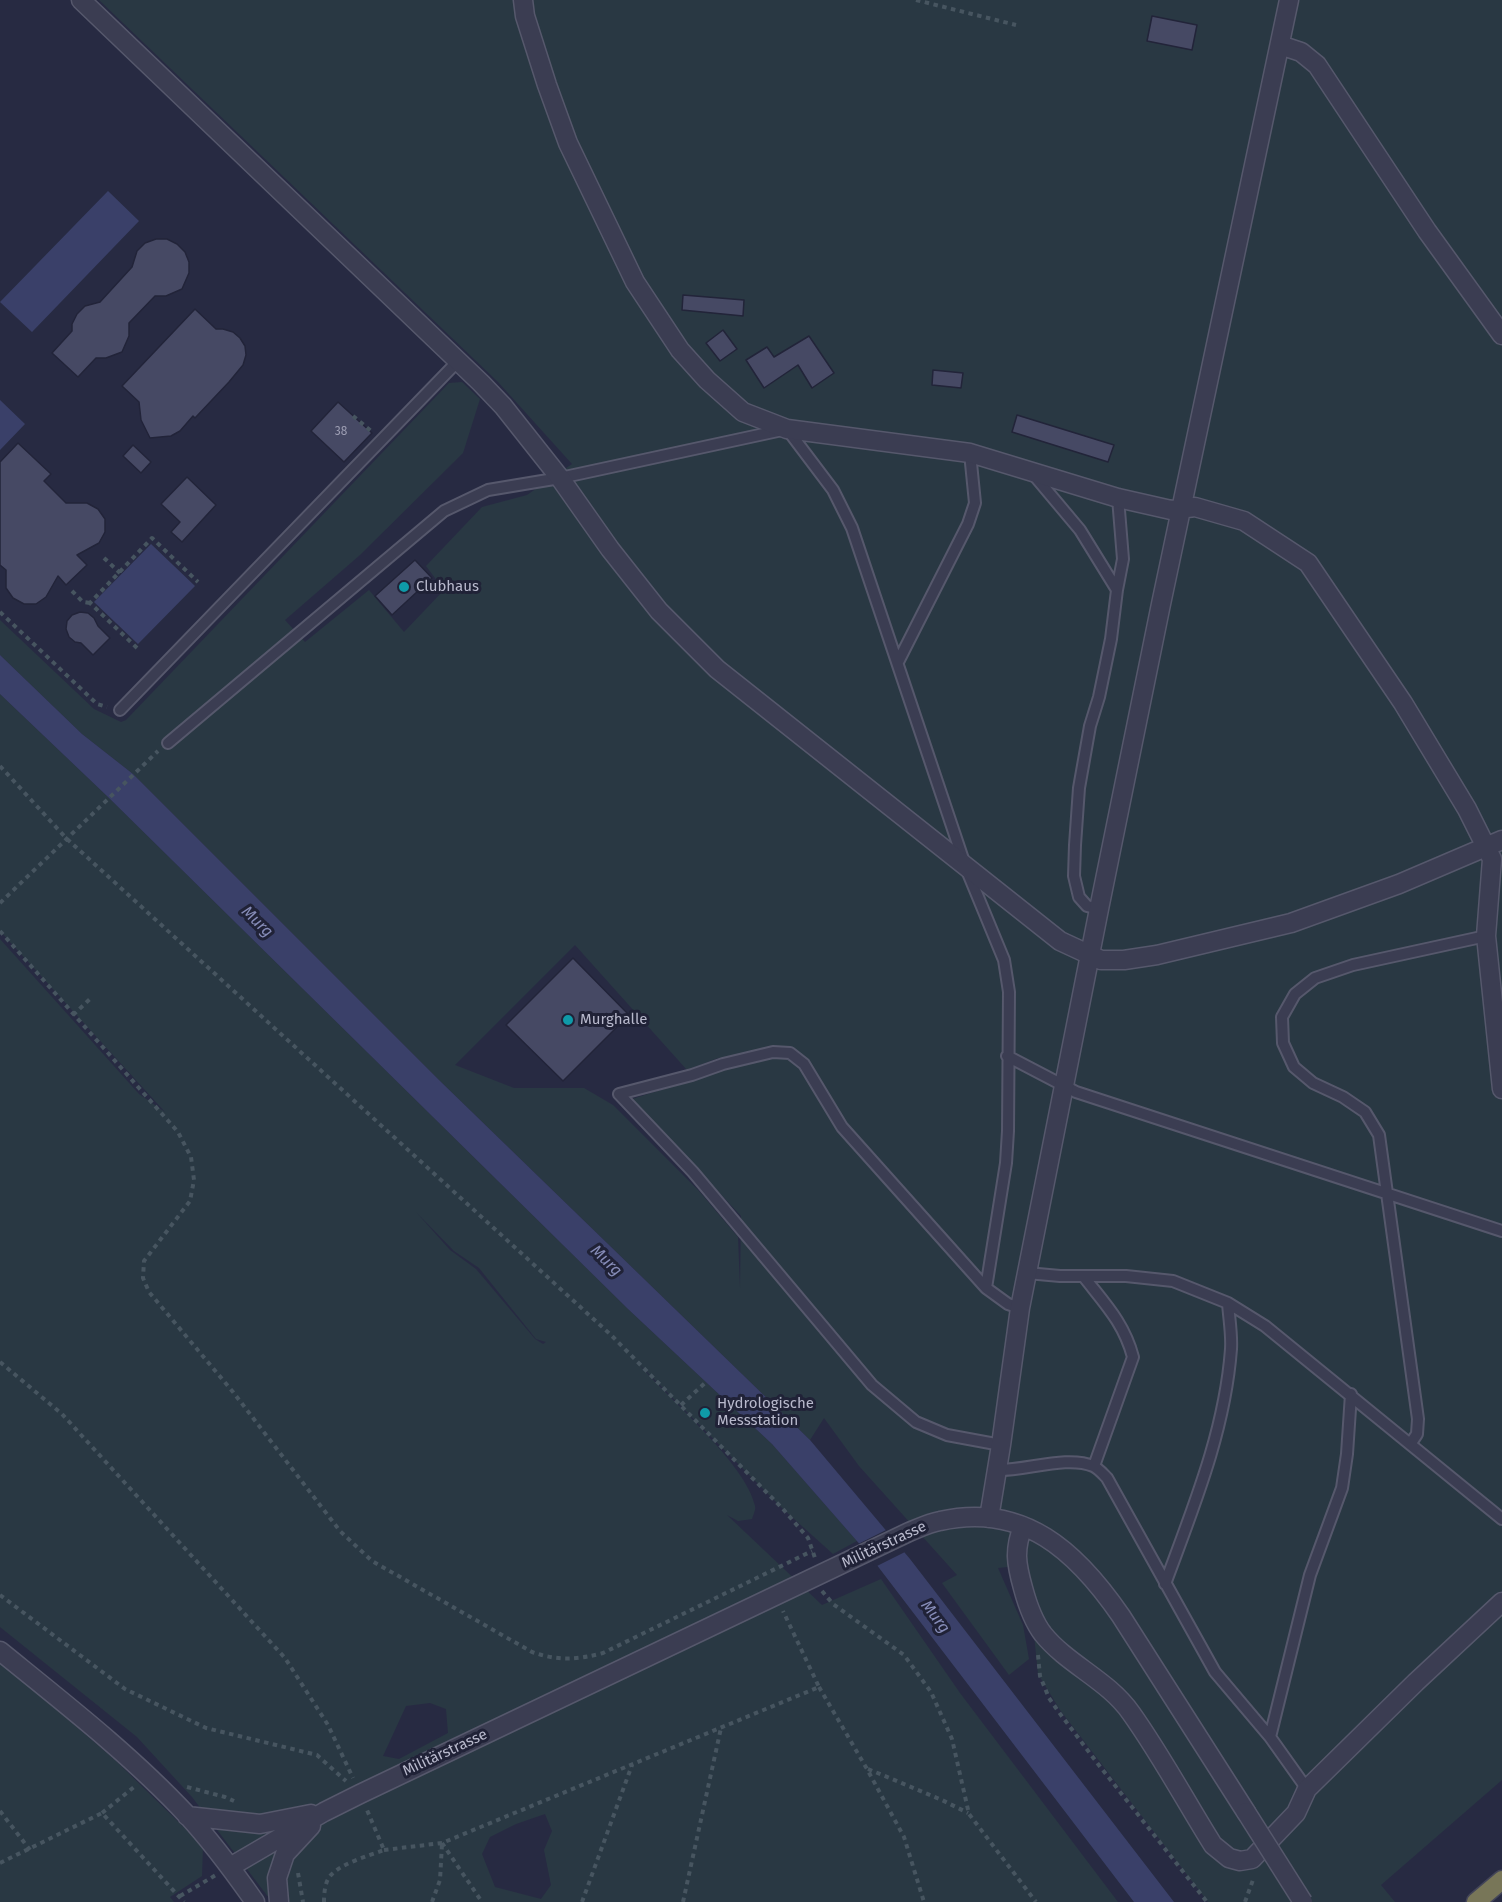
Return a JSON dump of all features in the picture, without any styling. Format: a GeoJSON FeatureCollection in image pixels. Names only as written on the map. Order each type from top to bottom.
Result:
{"type":"FeatureCollection","features":[{"type":"Feature","properties":{"kind":"highway"},"geometry":{"type":"LineString","coordinates":[[1476,1902],[1502,1880]]}},
{"type":"Feature","properties":{"kind":"street"},"geometry":{"type":"LineString","coordinates":[[81,0],[459,360],[503,406],[561,478],[610,549],[659,611],[717,669],[1060,941],[1101,960],[1146,956],[1291,923],[1399,884],[1495,844]]}},
{"type":"Feature","properties":{"kind":"street"},"geometry":{"type":"LineString","coordinates":[[523,0],[525,16],[568,143],[635,282],[680,350],[707,380],[743,412],[787,429],[970,453],[1118,498],[1171,510],[1195,507],[1244,521],[1308,563],[1403,703],[1467,809],[1495,844],[1486,936],[1502,1089]]}},
{"type":"Feature","properties":{"kind":"street"},"geometry":{"type":"LineString","coordinates":[[989,1518],[1020,1308],[1161,604],[1289,0]]}},
{"type":"Feature","properties":{"kind":"street"},"geometry":{"type":"LineString","coordinates":[[1280,45],[1301,52],[1317,65],[1427,231],[1502,335]]}},
{"type":"Feature","properties":{"kind":"street","name":"Militärstrasse"},"geometry":{"type":"LineString","coordinates":[[230,1867],[324,1812],[360,1794],[776,1596],[819,1582],[850,1561],[909,1532],[937,1521],[956,1518],[989,1518],[1023,1526],[1054,1541],[1079,1562],[1100,1586],[1303,1902]]}},
{"type":"Feature","properties":{"kind":"street"},"geometry":{"type":"LineString","coordinates":[[1023,1526],[1017,1543],[1016,1556],[1026,1598],[1042,1632],[1052,1643],[1102,1682],[1131,1712],[1213,1845],[1229,1858],[1240,1861],[1252,1859],[1296,1813],[1307,1790],[1416,1682],[1502,1602]]}},
{"type":"Feature","properties":{"kind":"street"},"geometry":{"type":"LineString","coordinates":[[0,1651],[148,1776],[187,1816],[230,1867],[255,1902]]}},
{"type":"Feature","properties":{"kind":"street","name":"Militärstrasse"},"geometry":{"type":"LineString","coordinates":[[187,1816],[260,1824],[324,1812]]}},
{"type":"Feature","properties":{"kind":"street","name":"Militärstrasse"},"geometry":{"type":"LineString","coordinates":[[279,1902],[277,1878],[285,1854],[324,1812]]}},
{"type":"Feature","properties":{"kind":"lane"},"geometry":{"type":"LineString","coordinates":[[120,710],[459,360]]}},
{"type":"Feature","properties":{"kind":"lane"},"geometry":{"type":"LineString","coordinates":[[168,743],[444,511],[488,490],[561,478],[787,429],[833,490],[852,528],[966,868],[1004,960],[1009,992],[1008,1131],[1006,1163],[986,1288]]}},
{"type":"Feature","properties":{"kind":"lane"},"geometry":{"type":"LineString","coordinates":[[898,662],[968,524],[975,503],[970,453]]}},
{"type":"Feature","properties":{"kind":"lane"},"geometry":{"type":"LineString","coordinates":[[1030,471],[1080,530],[1117,590]]}},
{"type":"Feature","properties":{"kind":"lane"},"geometry":{"type":"LineString","coordinates":[[1099,909],[1087,906],[1079,897],[1074,876],[1075,845],[1079,788],[1090,726],[1099,697],[1111,639],[1117,590],[1124,559],[1118,498]]}},
{"type":"Feature","properties":{"kind":"lane"},"geometry":{"type":"LineString","coordinates":[[1411,1443],[1417,1434],[1418,1419],[1379,1135],[1365,1112],[1343,1097],[1313,1083],[1294,1066],[1283,1042],[1282,1017],[1295,994],[1315,978],[1353,966],[1486,936]]}},
{"type":"Feature","properties":{"kind":"lane"},"geometry":{"type":"LineString","coordinates":[[1001,1445],[947,1435],[915,1422],[872,1385],[693,1172],[619,1094],[773,1052],[790,1053],[804,1064],[842,1127],[986,1288],[1010,1306],[1020,1308]]}},
{"type":"Feature","properties":{"kind":"lane"},"geometry":{"type":"LineString","coordinates":[[1007,1056],[1064,1087],[1502,1231]]}},
{"type":"Feature","properties":{"kind":"lane"},"geometry":{"type":"LineString","coordinates":[[1027,1273],[1084,1277],[1126,1276],[1173,1281],[1228,1303],[1265,1326],[1502,1519]]}},
{"type":"Feature","properties":{"kind":"lane"},"geometry":{"type":"LineString","coordinates":[[1084,1277],[1119,1320],[1133,1357],[1094,1466]]}},
{"type":"Feature","properties":{"kind":"lane"},"geometry":{"type":"LineString","coordinates":[[1165,1584],[1208,1466],[1224,1404],[1232,1347],[1228,1303]]}},
{"type":"Feature","properties":{"kind":"lane"},"geometry":{"type":"LineString","coordinates":[[1270,1737],[1310,1575],[1342,1488],[1347,1454],[1350,1394]]}},
{"type":"Feature","properties":{"kind":"lane"},"geometry":{"type":"LineString","coordinates":[[997,1470],[1011,1471],[1073,1462],[1094,1466],[1107,1478],[1215,1672],[1270,1737],[1307,1790]]}},
{"type":"Feature","properties":{"kind":"path"},"geometry":{"type":"LineString","coordinates":[[916,0],[1016,26]]}},
{"type":"Feature","properties":{"kind":"path"},"geometry":{"type":"LineString","coordinates":[[353,416],[369,429]]}},
{"type":"Feature","properties":{"kind":"path"},"geometry":{"type":"LineString","coordinates":[[90,603],[152,538],[198,582]]}},
{"type":"Feature","properties":{"kind":"path"},"geometry":{"type":"LineString","coordinates":[[104,558],[120,573]]}},
{"type":"Feature","properties":{"kind":"path"},"geometry":{"type":"LineString","coordinates":[[72,591],[83,602],[90,603],[137,648]]}},
{"type":"Feature","properties":{"kind":"path"},"geometry":{"type":"LineString","coordinates":[[0,612],[97,704],[120,710]]}},
{"type":"Feature","properties":{"kind":"path"},"geometry":{"type":"LineString","coordinates":[[0,903],[108,797],[168,743]]}},
{"type":"Feature","properties":{"kind":"path"},"geometry":{"type":"LineString","coordinates":[[0,766],[66,838],[611,1335],[783,1509],[808,1538],[819,1582],[833,1604],[904,1655],[931,1692],[952,1738],[969,1814],[1036,1902]]}},
{"type":"Feature","properties":{"kind":"path"},"geometry":{"type":"LineString","coordinates":[[0,931],[178,1132],[191,1157],[194,1180],[190,1201],[144,1261],[143,1278],[148,1293],[233,1392],[340,1531],[372,1561],[532,1652],[551,1658],[581,1659],[603,1653],[812,1551]]}},
{"type":"Feature","properties":{"kind":"path"},"geometry":{"type":"LineString","coordinates":[[73,1015],[90,999]]}},
{"type":"Feature","properties":{"kind":"path"},"geometry":{"type":"LineString","coordinates":[[0,1362],[62,1414],[285,1658],[328,1725],[384,1850]]}},
{"type":"Feature","properties":{"kind":"path"},"geometry":{"type":"LineString","coordinates":[[681,1405],[706,1382]]}},
{"type":"Feature","properties":{"kind":"path"},"geometry":{"type":"LineString","coordinates":[[0,1595],[124,1689],[206,1728],[317,1755],[360,1794]]}},
{"type":"Feature","properties":{"kind":"path"},"geometry":{"type":"LineString","coordinates":[[776,1596],[819,1687],[904,1837],[924,1902]]}},
{"type":"Feature","properties":{"kind":"path"},"geometry":{"type":"LineString","coordinates":[[1038,1652],[1040,1676],[1049,1698],[1207,1902]]}},
{"type":"Feature","properties":{"kind":"path"},"geometry":{"type":"LineString","coordinates":[[324,1902],[324,1891],[330,1875],[352,1862],[384,1850],[442,1843],[819,1687]]}},
{"type":"Feature","properties":{"kind":"path"},"geometry":{"type":"LineString","coordinates":[[683,1902],[721,1728]]}},
{"type":"Feature","properties":{"kind":"path"},"geometry":{"type":"LineString","coordinates":[[582,1902],[632,1764]]}},
{"type":"Feature","properties":{"kind":"path"},"geometry":{"type":"LineString","coordinates":[[867,1769],[942,1800],[969,1814]]}},
{"type":"Feature","properties":{"kind":"path"},"geometry":{"type":"LineString","coordinates":[[0,1863],[102,1813],[148,1776]]}},
{"type":"Feature","properties":{"kind":"path"},"geometry":{"type":"LineString","coordinates":[[182,1784],[190,1790],[225,1797],[240,1804],[260,1824]]}},
{"type":"Feature","properties":{"kind":"path"},"geometry":{"type":"LineString","coordinates":[[0,1811],[30,1850]]}},
{"type":"Feature","properties":{"kind":"path"},"geometry":{"type":"LineString","coordinates":[[102,1813],[184,1902]]}},
{"type":"Feature","properties":{"kind":"path"},"geometry":{"type":"LineString","coordinates":[[432,1902],[440,1880],[442,1843]]}},
{"type":"Feature","properties":{"kind":"path"},"geometry":{"type":"LineString","coordinates":[[442,1843],[482,1902]]}},
{"type":"Feature","properties":{"kind":"path"},"geometry":{"type":"LineString","coordinates":[[285,1854],[298,1872],[303,1902]]}},
{"type":"Feature","properties":{"kind":"path"},"geometry":{"type":"LineString","coordinates":[[1245,1902],[1256,1871],[1252,1859]]}},
{"type":"Feature","properties":{"kind":"path"},"geometry":{"type":"LineString","coordinates":[[180,1896],[230,1867]]}},
{"type":"Feature","properties":{"kind":"shaded area"},"geometry":{"type":"Polygon","coordinates":[[[99,0],[1502,0],[1502,1780],[1381,1885],[1395,1902],[1208,1902],[1060,1710],[1038,1674],[1027,1565],[998,1568],[1023,1625],[1029,1659],[1009,1675],[942,1583],[957,1575],[859,1466],[824,1418],[810,1440],[439,1080],[133,774],[82,734],[0,655],[0,620],[94,709],[121,722],[126,720],[449,383],[462,382],[480,399],[463,453],[360,555],[285,620],[305,642],[369,590],[404,632],[444,590],[426,566],[482,507],[527,495],[572,464],[498,382],[99,0]],[[575,945],[455,1065],[514,1088],[584,1088],[613,1105],[699,1191],[738,1237],[740,1288],[741,1216],[632,1099],[727,1069],[718,1058],[687,1070],[575,945]]]}},
{"type":"Feature","properties":{"kind":"shaded area"},"geometry":{"type":"Polygon","coordinates":[[[0,694],[108,797],[628,1309],[772,1444],[857,1541],[833,1554],[783,1509],[638,1363],[722,1451],[749,1489],[755,1508],[752,1519],[738,1521],[727,1515],[822,1605],[881,1579],[960,1693],[1118,1902],[272,1902],[192,1797],[137,1737],[0,1627],[0,939],[139,1094],[165,1112],[0,931],[0,694]],[[416,1212],[450,1250],[476,1269],[535,1339],[543,1344],[546,1342],[536,1339],[479,1268],[454,1251],[416,1212]],[[430,1703],[406,1706],[383,1756],[399,1759],[448,1733],[446,1709],[430,1703]],[[545,1814],[516,1824],[490,1837],[482,1854],[495,1887],[541,1899],[551,1885],[544,1850],[552,1831],[545,1814]]]}},
{"type":"Feature","properties":{"kind":"shaded area"},"geometry":{"type":"Polygon","coordinates":[[[0,1661],[114,1759],[203,1846],[202,1876],[170,1897],[174,1902],[0,1902],[0,1661]]]}},
{"type":"Feature","properties":{"kind":"water"},"geometry":{"type":"Polygon","coordinates":[[[108,191],[139,221],[32,332],[0,302],[108,191]]]}},
{"type":"Feature","properties":{"kind":"water"},"geometry":{"type":"Polygon","coordinates":[[[0,400],[25,424],[0,450],[0,400]]]}},
{"type":"Feature","properties":{"kind":"water"},"geometry":{"type":"Polygon","coordinates":[[[151,544],[195,586],[138,644],[94,602],[151,544]]]}},
{"type":"Feature","properties":{"kind":"water","name":"Murg"},"geometry":{"type":"Polygon","coordinates":[[[0,655],[82,734],[133,774],[439,1080],[810,1440],[910,1559],[1174,1902],[1134,1902],[870,1556],[772,1444],[628,1309],[108,797],[0,694],[0,655]]]}},
{"type":"Feature","properties":{"kind":"pier"},"geometry":{"type":"Polygon","coordinates":[[[888,1529],[907,1551],[875,1567],[856,1545],[888,1529]]]}},
{"type":"Feature","properties":{"kind":"building"},"geometry":{"type":"Polygon","coordinates":[[[1152,16],[1197,25],[1192,50],[1147,41],[1152,16]]]}},
{"type":"Feature","properties":{"kind":"building"},"geometry":{"type":"Polygon","coordinates":[[[156,239],[167,239],[177,244],[185,252],[189,262],[189,273],[182,289],[166,296],[155,296],[129,323],[129,336],[122,352],[106,358],[96,358],[78,377],[52,353],[72,331],[72,324],[77,314],[85,306],[100,302],[132,267],[137,251],[145,243],[156,239]]]}},
{"type":"Feature","properties":{"kind":"building"},"geometry":{"type":"Polygon","coordinates":[[[683,295],[744,300],[743,316],[682,310],[683,295]]]}},
{"type":"Feature","properties":{"kind":"building"},"geometry":{"type":"Polygon","coordinates":[[[195,309],[216,329],[233,332],[240,338],[245,346],[246,355],[243,365],[195,418],[193,416],[180,431],[171,436],[150,438],[141,420],[139,402],[122,386],[195,309]]]}},
{"type":"Feature","properties":{"kind":"building"},"geometry":{"type":"Polygon","coordinates":[[[723,330],[737,349],[720,361],[706,343],[723,330]]]}},
{"type":"Feature","properties":{"kind":"building"},"geometry":{"type":"Polygon","coordinates":[[[809,336],[834,373],[812,388],[798,365],[764,388],[746,360],[767,347],[774,357],[809,336]]]}},
{"type":"Feature","properties":{"kind":"building"},"geometry":{"type":"Polygon","coordinates":[[[933,370],[963,373],[961,388],[932,385],[933,370]]]}},
{"type":"Feature","properties":{"kind":"building"},"geometry":{"type":"Polygon","coordinates":[[[338,402],[372,433],[344,462],[311,431],[338,402]]]}},
{"type":"Feature","properties":{"kind":"building"},"geometry":{"type":"Polygon","coordinates":[[[1017,415],[1114,445],[1108,462],[1012,432],[1017,415]]]}},
{"type":"Feature","properties":{"kind":"building"},"geometry":{"type":"Polygon","coordinates":[[[18,443],[51,474],[44,481],[66,503],[87,503],[98,509],[105,519],[105,532],[99,543],[77,555],[87,565],[66,585],[58,576],[46,597],[36,604],[24,604],[13,598],[6,588],[6,570],[0,565],[0,462],[18,443]]]}},
{"type":"Feature","properties":{"kind":"building"},"geometry":{"type":"Polygon","coordinates":[[[133,445],[151,462],[141,473],[123,456],[133,445]]]}},
{"type":"Feature","properties":{"kind":"building"},"geometry":{"type":"Polygon","coordinates":[[[187,477],[216,505],[182,542],[171,532],[180,522],[161,504],[187,477]]]}},
{"type":"Feature","properties":{"kind":"building","name":"Clubhaus"},"geometry":{"type":"Polygon","coordinates":[[[415,560],[432,578],[392,615],[375,596],[415,560]]]}},
{"type":"Feature","properties":{"kind":"building"},"geometry":{"type":"Polygon","coordinates":[[[80,612],[88,613],[94,618],[98,626],[110,638],[93,655],[81,643],[69,637],[66,629],[67,621],[72,615],[80,612]]]}},
{"type":"Feature","properties":{"kind":"building","name":"Murghalle"},"geometry":{"type":"Polygon","coordinates":[[[573,958],[629,1015],[563,1081],[506,1025],[573,958]]]}},
{"type":"Feature","properties":{"kind":"place","name":"Clubhaus"},"geometry":{"type":"Point","coordinates":[404,587]}},
{"type":"Feature","properties":{"kind":"place","name":"Murghalle"},"geometry":{"type":"Point","coordinates":[568,1020]}},
{"type":"Feature","properties":{"kind":"place","name":"Hydrologische Messstation"},"geometry":{"type":"Point","coordinates":[705,1413]}}]}
